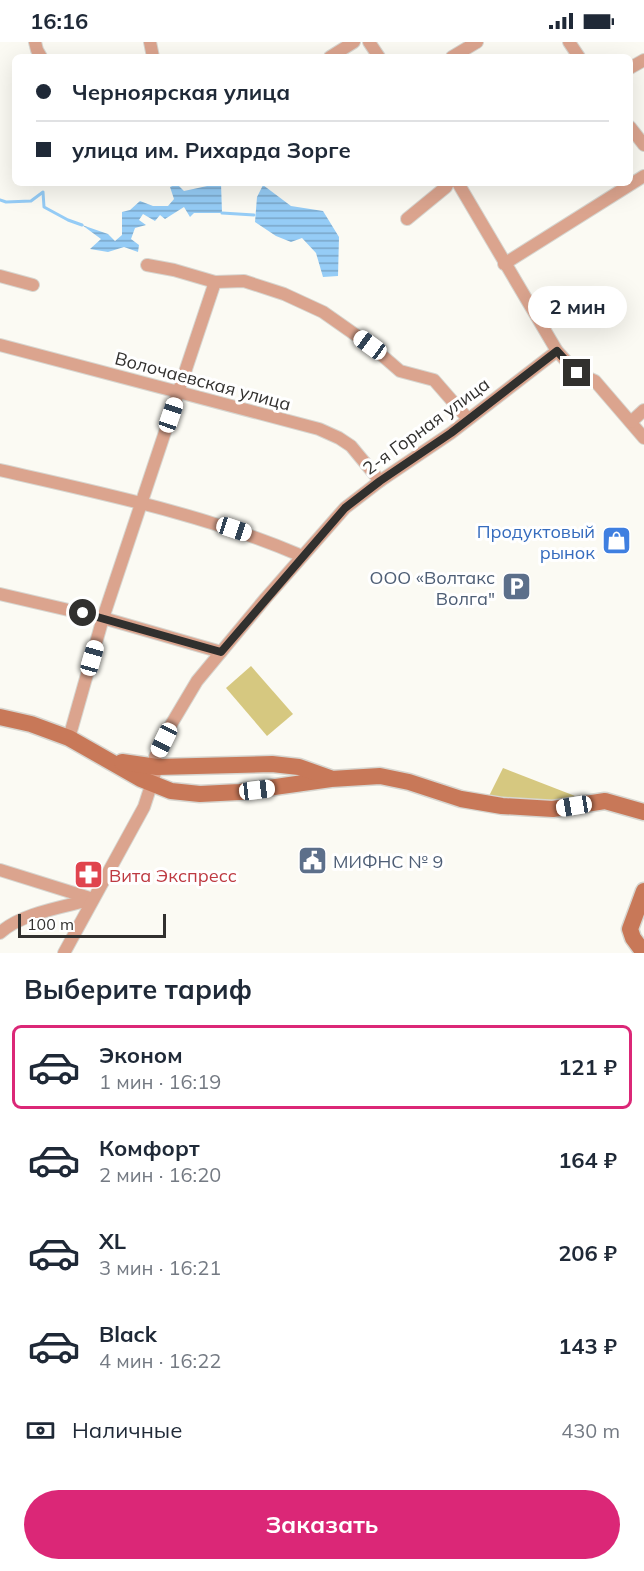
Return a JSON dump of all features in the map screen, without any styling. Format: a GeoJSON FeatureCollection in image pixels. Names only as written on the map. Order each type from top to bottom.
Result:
{"type":"FeatureCollection","features":[{"type":"Feature","properties":{"kind":"street"},"geometry":{"type":"LineString","coordinates":[[335,54],[354,42]]}},
{"type":"Feature","properties":{"kind":"street"},"geometry":{"type":"LineString","coordinates":[[457,54],[477,42]]}},
{"type":"Feature","properties":{"kind":"street"},"geometry":{"type":"LineString","coordinates":[[633,132],[644,145]]}},
{"type":"Feature","properties":{"kind":"street"},"geometry":{"type":"LineString","coordinates":[[407,219],[446,186]]}},
{"type":"Feature","properties":{"kind":"street"},"geometry":{"type":"LineString","coordinates":[[460,186],[557,351],[577,373],[595,381],[644,438]]}},
{"type":"Feature","properties":{"kind":"street"},"geometry":{"type":"LineString","coordinates":[[504,264],[628,186]]}},
{"type":"Feature","properties":{"kind":"street"},"geometry":{"type":"LineString","coordinates":[[147,265],[215,282],[244,281],[284,294],[323,312],[370,345],[400,371],[434,380],[468,419]]}},
{"type":"Feature","properties":{"kind":"street"},"geometry":{"type":"LineString","coordinates":[[0,276],[33,285]]}},
{"type":"Feature","properties":{"kind":"street"},"geometry":{"type":"LineString","coordinates":[[69,738],[141,502],[215,282]]}},
{"type":"Feature","properties":{"kind":"street","name":"Волочаевская улица"},"geometry":{"type":"LineString","coordinates":[[0,345],[319,429],[351,446],[380,481]]}},
{"type":"Feature","properties":{"kind":"street","name":"2-я Горная улица"},"geometry":{"type":"LineString","coordinates":[[64,953],[139,816],[155,775],[155,757],[197,681],[345,508],[380,481],[451,433],[557,351]]}},
{"type":"Feature","properties":{"kind":"street"},"geometry":{"type":"LineString","coordinates":[[631,422],[644,410]]}},
{"type":"Feature","properties":{"kind":"street"},"geometry":{"type":"LineString","coordinates":[[0,470],[190,515],[256,536],[302,556]]}},
{"type":"Feature","properties":{"kind":"street"},"geometry":{"type":"LineString","coordinates":[[0,594],[104,618],[221,652]]}},
{"type":"Feature","properties":{"kind":"street"},"geometry":{"type":"LineString","coordinates":[[0,717],[30,724],[69,738],[103,758],[155,775],[272,764],[299,767],[331,778]]}},
{"type":"Feature","properties":{"kind":"street"},"geometry":{"type":"LineString","coordinates":[[155,775],[171,791],[200,794],[274,788],[331,778],[387,776],[461,799],[515,808],[553,809],[605,801],[644,812]]}},
{"type":"Feature","properties":{"kind":"street"},"geometry":{"type":"LineString","coordinates":[[0,870],[93,899]]}},
{"type":"Feature","properties":{"kind":"street"},"geometry":{"type":"LineString","coordinates":[[644,891],[630,929],[633,939],[644,953]]}},
{"type":"Feature","properties":{"kind":"street"},"geometry":{"type":"LineString","coordinates":[[0,933],[22,918],[93,899]]}},
{"type":"Feature","properties":{"kind":"shaded area"},"geometry":{"type":"Polygon","coordinates":[[[251,666],[293,714],[267,736],[226,688],[251,666]]]}},
{"type":"Feature","properties":{"kind":"shaded area"},"geometry":{"type":"Polygon","coordinates":[[[503,768],[588,801],[486,802],[503,768]]]}},
{"type":"Feature","properties":{"kind":"water"},"geometry":{"type":"Polygon","coordinates":[[[179,186],[184,191],[207,186],[221,186],[222,213],[194,213],[190,217],[184,207],[165,219],[160,215],[155,221],[143,214],[139,220],[146,225],[135,228],[131,239],[139,245],[138,252],[124,247],[108,252],[90,249],[101,239],[82,225],[108,234],[115,241],[122,235],[122,212],[130,210],[140,201],[153,206],[168,206],[174,199],[170,187],[179,186]]]}},
{"type":"Feature","properties":{"kind":"water"},"geometry":{"type":"Polygon","coordinates":[[[264,186],[291,206],[323,211],[339,237],[338,276],[323,277],[316,253],[302,238],[291,242],[276,236],[255,222],[257,197],[264,186]]]}},
{"type":"Feature","properties":{"kind":"waterway"},"geometry":{"type":"LineString","coordinates":[[0,200],[6,202],[31,201],[43,192],[44,207],[82,225]]}},
{"type":"Feature","properties":{"kind":"waterway"},"geometry":{"type":"LineString","coordinates":[[222,213],[254,215]]}},
{"type":"Feature","properties":{"kind":"place","name":"Продуктовый рынок"},"geometry":{"type":"Point","coordinates":[616,541]}},
{"type":"Feature","properties":{"kind":"place","name":"ООО «Волтакс Волга\""},"geometry":{"type":"Point","coordinates":[516,587]}},
{"type":"Feature","properties":{"kind":"place","name":"МИФНС № 9"},"geometry":{"type":"Point","coordinates":[312,861]}},
{"type":"Feature","properties":{"kind":"place","name":"Вита Экспресс"},"geometry":{"type":"Point","coordinates":[88,875]}},
{"type":"Feature","properties":{"kind":"route"},"geometry":{"type":"LineString","coordinates":[[83,613],[221,652],[345,508],[380,481],[451,433],[557,351],[577,373]]}}]}
